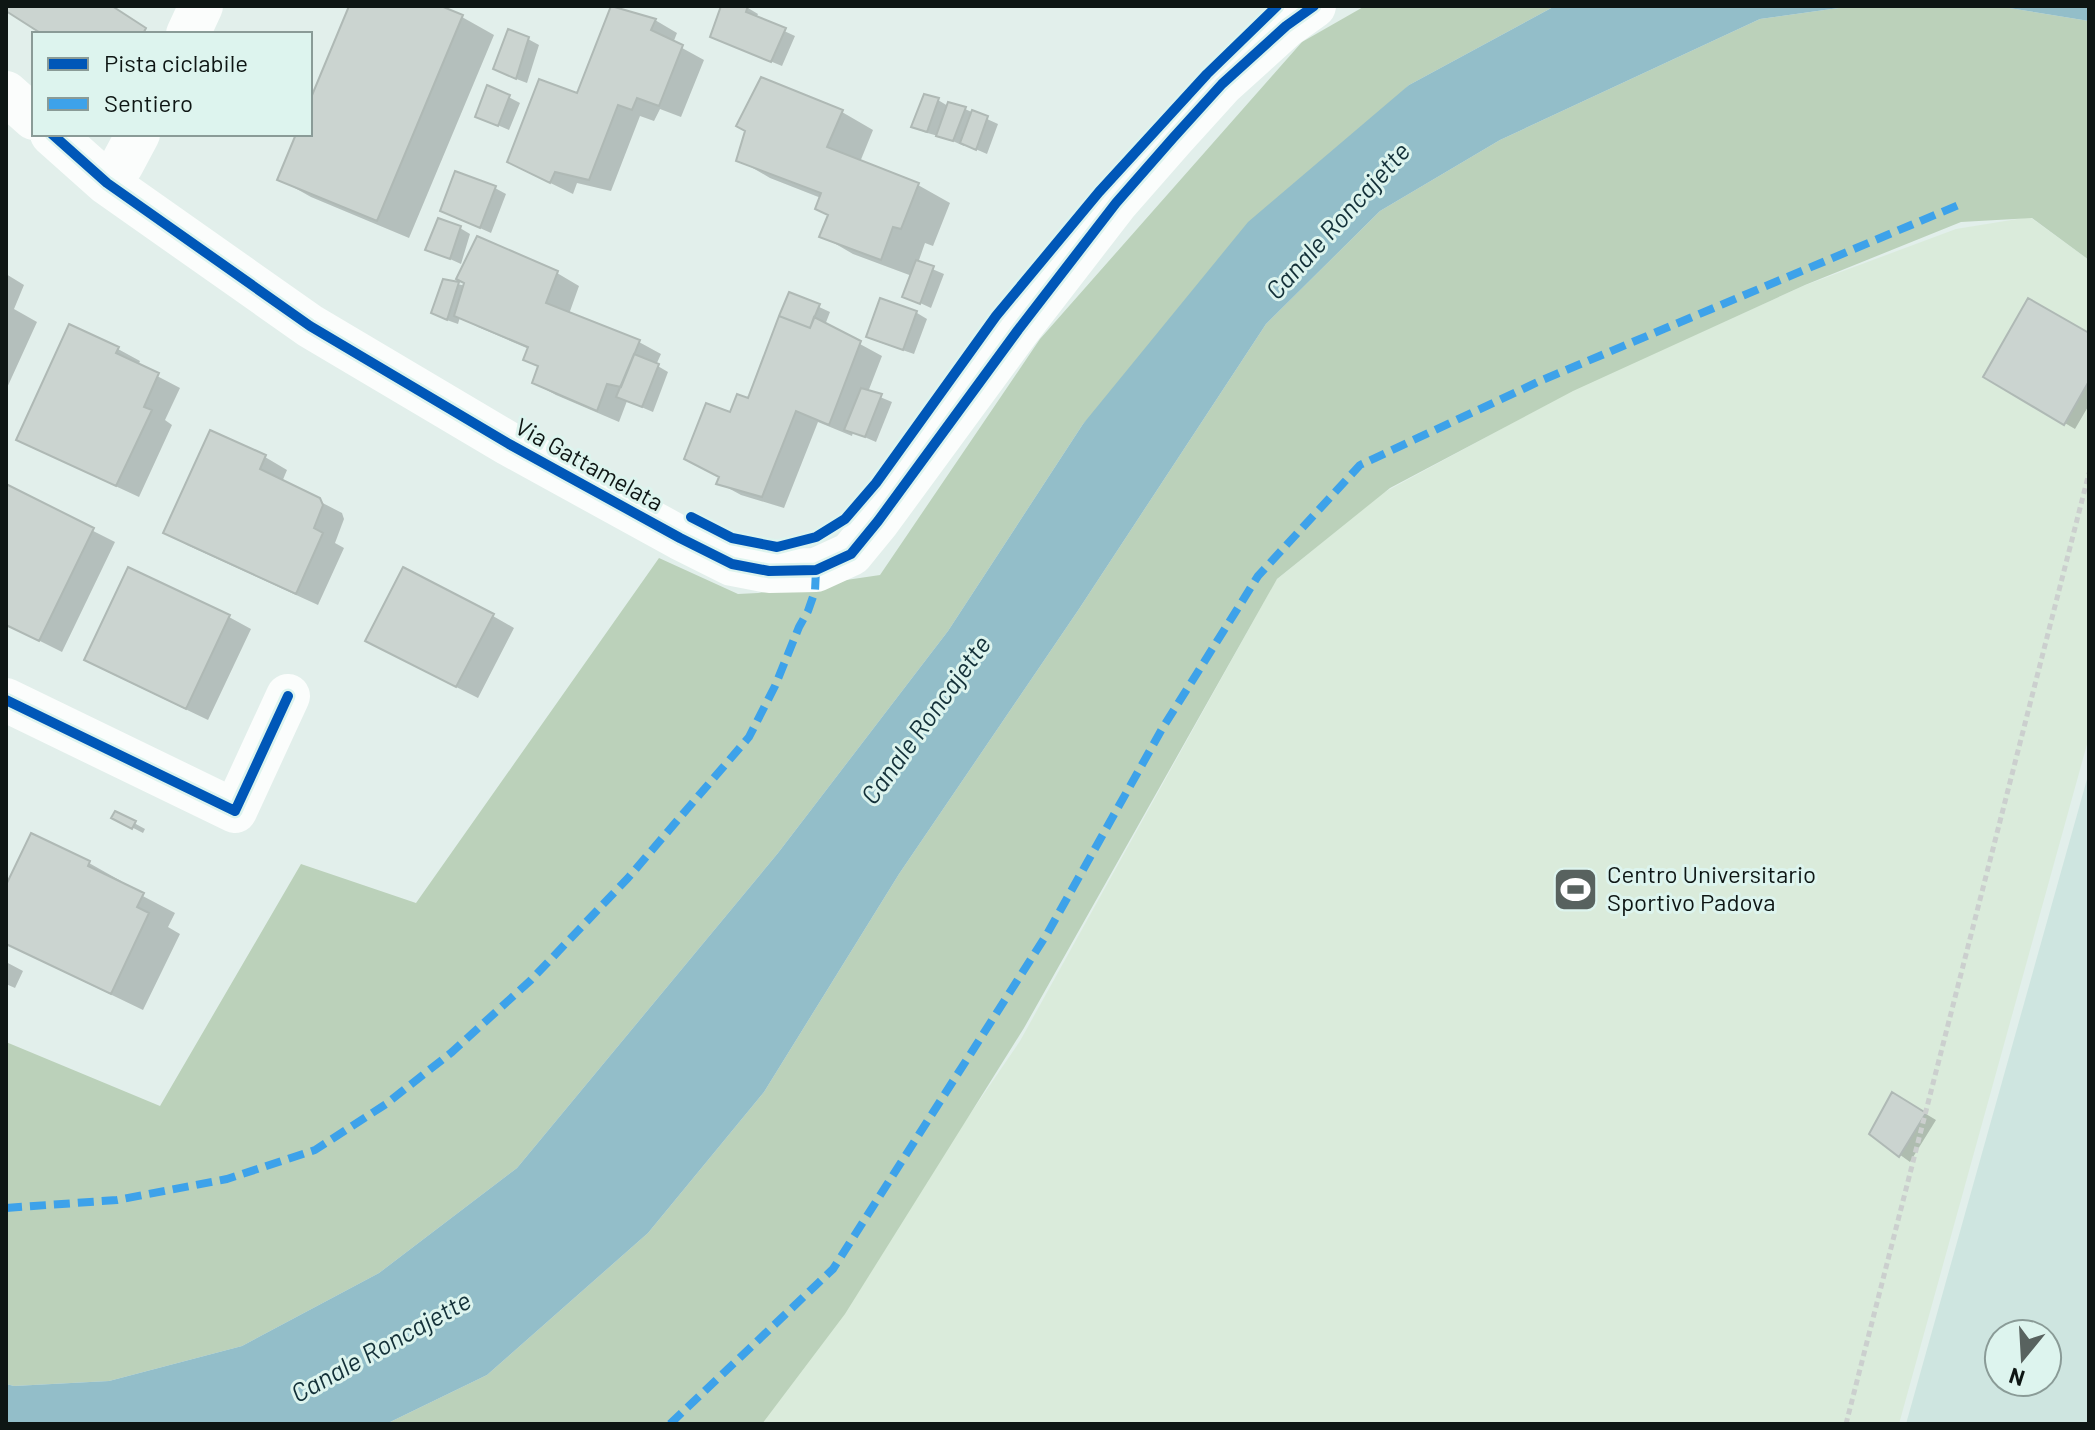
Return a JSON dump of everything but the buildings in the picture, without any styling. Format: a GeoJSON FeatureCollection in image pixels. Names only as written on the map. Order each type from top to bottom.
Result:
{"type":"FeatureCollection","features":[{"type":"Feature","properties":{"kind":"street"},"geometry":{"type":"LineString","coordinates":[[189,32],[201,6]]}},
{"type":"Feature","properties":{"kind":"street","name":"Via Gattamelata"},"geometry":{"type":"LineString","coordinates":[[54,136],[107,183],[310,326],[509,444],[732,564],[769,571],[816,570],[851,554],[878,521],[1116,203],[1222,84],[1286,26],[1314,6]]}},
{"type":"Feature","properties":{"kind":"street"},"geometry":{"type":"LineString","coordinates":[[6,93],[32,116]]}},
{"type":"Feature","properties":{"kind":"street"},"geometry":{"type":"LineString","coordinates":[[107,183],[122,164],[137,136]]}},
{"type":"Feature","properties":{"kind":"street"},"geometry":{"type":"LineString","coordinates":[[6,700],[235,811],[288,696]]}},
{"type":"Feature","properties":{"kind":"path"},"geometry":{"type":"LineString","coordinates":[[1846,1424],[2089,473]]}},
{"type":"Feature","properties":{"kind":"shaded area"},"geometry":{"type":"Polygon","coordinates":[[[2089,772],[2089,1424],[1906,1424],[2089,772]]]}},
{"type":"Feature","properties":{"kind":"green space"},"geometry":{"type":"Polygon","coordinates":[[[1365,6],[1555,6],[1409,85],[1083,424],[948,631],[778,853],[517,1168],[379,1273],[242,1346],[109,1381],[6,1384],[6,1042],[160,1106],[301,864],[416,903],[659,558],[738,594],[880,575],[1040,339],[1302,42],[1365,6]]]}},
{"type":"Feature","properties":{"kind":"green space"},"geometry":{"type":"Polygon","coordinates":[[[1853,6],[1997,6],[2089,21],[2089,260],[2032,218],[1961,222],[1805,285],[1573,391],[1390,488],[1277,579],[1024,1028],[845,1314],[762,1424],[386,1424],[487,1375],[648,1233],[764,1092],[899,874],[1079,609],[1266,324],[1380,211],[1500,140],[1760,19],[1853,6]]]}},
{"type":"Feature","properties":{"kind":"green space","name":"Centro Universitario Sportivo Padova"},"geometry":{"type":"Polygon","coordinates":[[[2030,217],[2089,260],[2089,737],[1899,1424],[758,1424],[1020,1041],[1276,580],[1383,493],[1575,389],[1803,286],[1956,229],[2030,217]]]}},
{"type":"Feature","properties":{"kind":"water","name":"Canale Roncajette"},"geometry":{"type":"Polygon","coordinates":[[[1555,6],[1853,6],[1760,19],[1500,140],[1380,211],[1266,324],[1079,609],[899,874],[764,1092],[648,1233],[487,1375],[386,1424],[6,1424],[6,1384],[109,1381],[242,1346],[379,1273],[517,1168],[778,853],[948,631],[1083,424],[1248,222],[1409,85],[1555,6]]]}},
{"type":"Feature","properties":{"kind":"water"},"geometry":{"type":"Polygon","coordinates":[[[1997,6],[2089,6],[2089,21],[1997,6]]]}},
{"type":"Feature","properties":{"kind":"marked path"},"geometry":{"type":"LineString","coordinates":[[670,1424],[833,1269],[1047,934],[1162,729],[1258,576],[1360,465],[1540,381],[1961,204]]}},
{"type":"Feature","properties":{"kind":"marked path"},"geometry":{"type":"LineString","coordinates":[[6,1208],[117,1200],[227,1179],[315,1150],[386,1104],[452,1052],[531,980],[628,878],[749,737],[808,611],[815,591],[816,570]]}},
{"type":"Feature","properties":{"kind":"cycle path"},"geometry":{"type":"LineString","coordinates":[[691,517],[732,538],[777,547],[816,537],[845,519],[876,483],[996,316],[1099,192],[1207,74],[1277,6]]}},
{"type":"Feature","properties":{"kind":"cycle path"},"geometry":{"type":"LineString","coordinates":[[54,136],[107,183],[310,326],[509,444],[732,564],[769,571],[816,570],[851,554],[1116,203],[1173,138],[1222,84],[1286,26],[1314,6]]}},
{"type":"Feature","properties":{"kind":"cycle path"},"geometry":{"type":"LineString","coordinates":[[6,700],[235,811],[288,696]]}},
{"type":"Feature","properties":{"kind":"place","name":"Centro Universitario Sportivo Padova"},"geometry":{"type":"Point","coordinates":[1576,889]}}]}
